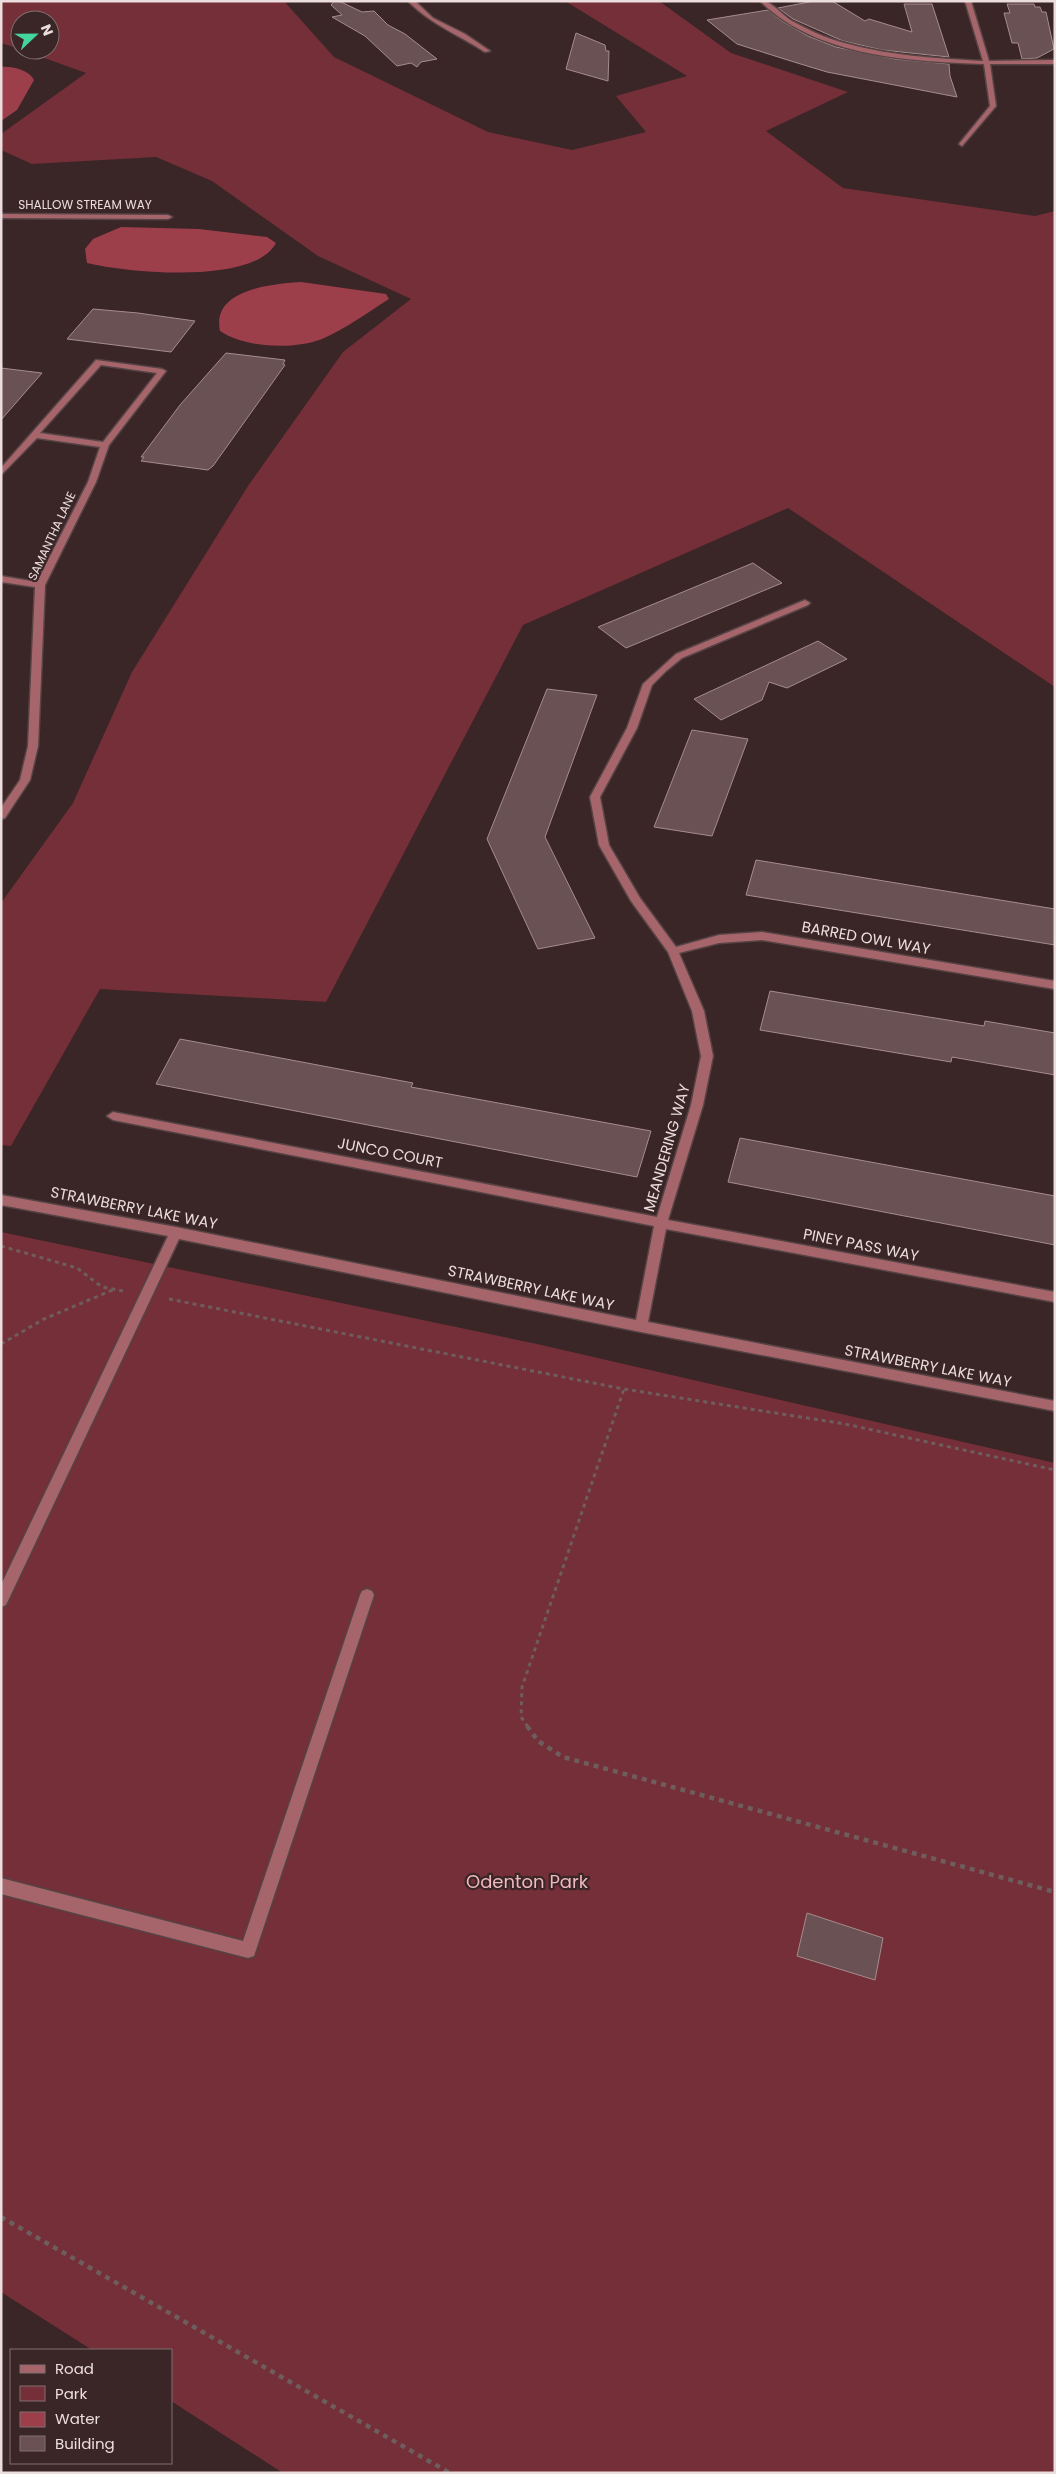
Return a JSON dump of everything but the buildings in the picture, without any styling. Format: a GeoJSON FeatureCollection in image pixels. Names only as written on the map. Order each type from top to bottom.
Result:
{"type":"FeatureCollection","features":[{"type":"Feature","properties":{"kind":"street"},"geometry":{"type":"LineString","coordinates":[[411,1],[431,20],[463,35],[487,51]]}},
{"type":"Feature","properties":{"kind":"street"},"geometry":{"type":"LineString","coordinates":[[762,1],[774,14],[807,32],[866,50],[927,60],[987,63],[1055,62]]}},
{"type":"Feature","properties":{"kind":"street"},"geometry":{"type":"LineString","coordinates":[[962,144],[993,106],[987,63],[968,1]]}},
{"type":"Feature","properties":{"kind":"street","name":"SHALLOW STREAM WAY"},"geometry":{"type":"LineString","coordinates":[[1,216],[168,217]]}},
{"type":"Feature","properties":{"kind":"street","name":"SAMANTHA LANE"},"geometry":{"type":"LineString","coordinates":[[3,810],[25,780],[32,746],[40,585],[92,482],[105,445],[162,371],[99,362],[34,435]]}},
{"type":"Feature","properties":{"kind":"street"},"geometry":{"type":"LineString","coordinates":[[1,473],[34,435],[105,445]]}},
{"type":"Feature","properties":{"kind":"street"},"geometry":{"type":"LineString","coordinates":[[1,580],[40,585]]}},
{"type":"Feature","properties":{"kind":"street","name":"MEANDERING WAY"},"geometry":{"type":"LineString","coordinates":[[641,1327],[661,1223],[697,1105],[706,1056],[698,1011],[673,951],[635,899],[604,845],[595,797],[632,728],[648,684],[663,669],[679,656],[701,646],[806,604]]}},
{"type":"Feature","properties":{"kind":"street","name":"BARRED OWL WAY"},"geometry":{"type":"LineString","coordinates":[[673,951],[720,940],[762,936],[1055,985]]}},
{"type":"Feature","properties":{"kind":"street","name":"JUNCO COURT"},"geometry":{"type":"LineString","coordinates":[[113,1116],[661,1223]]}},
{"type":"Feature","properties":{"kind":"street","name":"STRAWBERRY LAKE WAY"},"geometry":{"type":"LineString","coordinates":[[1,1200],[176,1232],[799,1359],[1055,1406]]}},
{"type":"Feature","properties":{"kind":"street","name":"PINEY PASS WAY"},"geometry":{"type":"LineString","coordinates":[[661,1223],[1055,1297]]}},
{"type":"Feature","properties":{"kind":"street"},"geometry":{"type":"LineString","coordinates":[[1,1601],[176,1232]]}},
{"type":"Feature","properties":{"kind":"street"},"geometry":{"type":"LineString","coordinates":[[1,1886],[248,1950],[367,1595]]}},
{"type":"Feature","properties":{"kind":"path"},"geometry":{"type":"LineString","coordinates":[[1,1246],[77,1268],[102,1287],[146,1294],[624,1389],[845,1424],[1055,1470]]}},
{"type":"Feature","properties":{"kind":"path"},"geometry":{"type":"LineString","coordinates":[[1,1344],[44,1319],[115,1289]]}},
{"type":"Feature","properties":{"kind":"path"},"geometry":{"type":"LineString","coordinates":[[624,1389],[522,1687],[521,1717],[538,1741],[562,1757],[1055,1892]]}},
{"type":"Feature","properties":{"kind":"path"},"geometry":{"type":"LineString","coordinates":[[1,2217],[450,2473]]}},
{"type":"Feature","properties":{"kind":"green space"},"geometry":{"type":"Polygon","coordinates":[[[1,1],[284,1],[334,57],[488,132],[572,150],[646,132],[616,96],[687,76],[565,1],[659,1],[731,53],[848,92],[766,131],[843,188],[1035,216],[1055,211],[1055,687],[788,508],[523,625],[326,1002],[100,989],[11,1146],[1,1145],[1,903],[73,803],[132,672],[248,486],[343,352],[411,299],[318,256],[212,181],[156,157],[32,164],[1,150],[1,134],[86,73],[50,60],[60,60],[60,10],[10,10],[10,46],[1,43],[1,1]]]}},
{"type":"Feature","properties":{"kind":"green space","name":"Odenton Park"},"geometry":{"type":"Polygon","coordinates":[[[1,1232],[537,1344],[1055,1463],[1055,2473],[283,2473],[172,2402],[172,2349],[90,2349],[1,2292],[1,1232]]]}},
{"type":"Feature","properties":{"kind":"water"},"geometry":{"type":"Polygon","coordinates":[[[1,67],[20,69],[34,80],[17,110],[1,121],[1,67]]]}},
{"type":"Feature","properties":{"kind":"water"},"geometry":{"type":"Polygon","coordinates":[[[121,227],[199,229],[267,237],[276,243],[263,256],[243,265],[217,270],[159,272],[106,267],[87,263],[85,249],[93,239],[121,227]]]}},
{"type":"Feature","properties":{"kind":"water"},"geometry":{"type":"Polygon","coordinates":[[[301,282],[386,294],[389,299],[339,330],[311,343],[270,346],[243,341],[230,337],[220,331],[220,317],[225,306],[234,298],[246,291],[260,287],[301,282]]]}}]}
